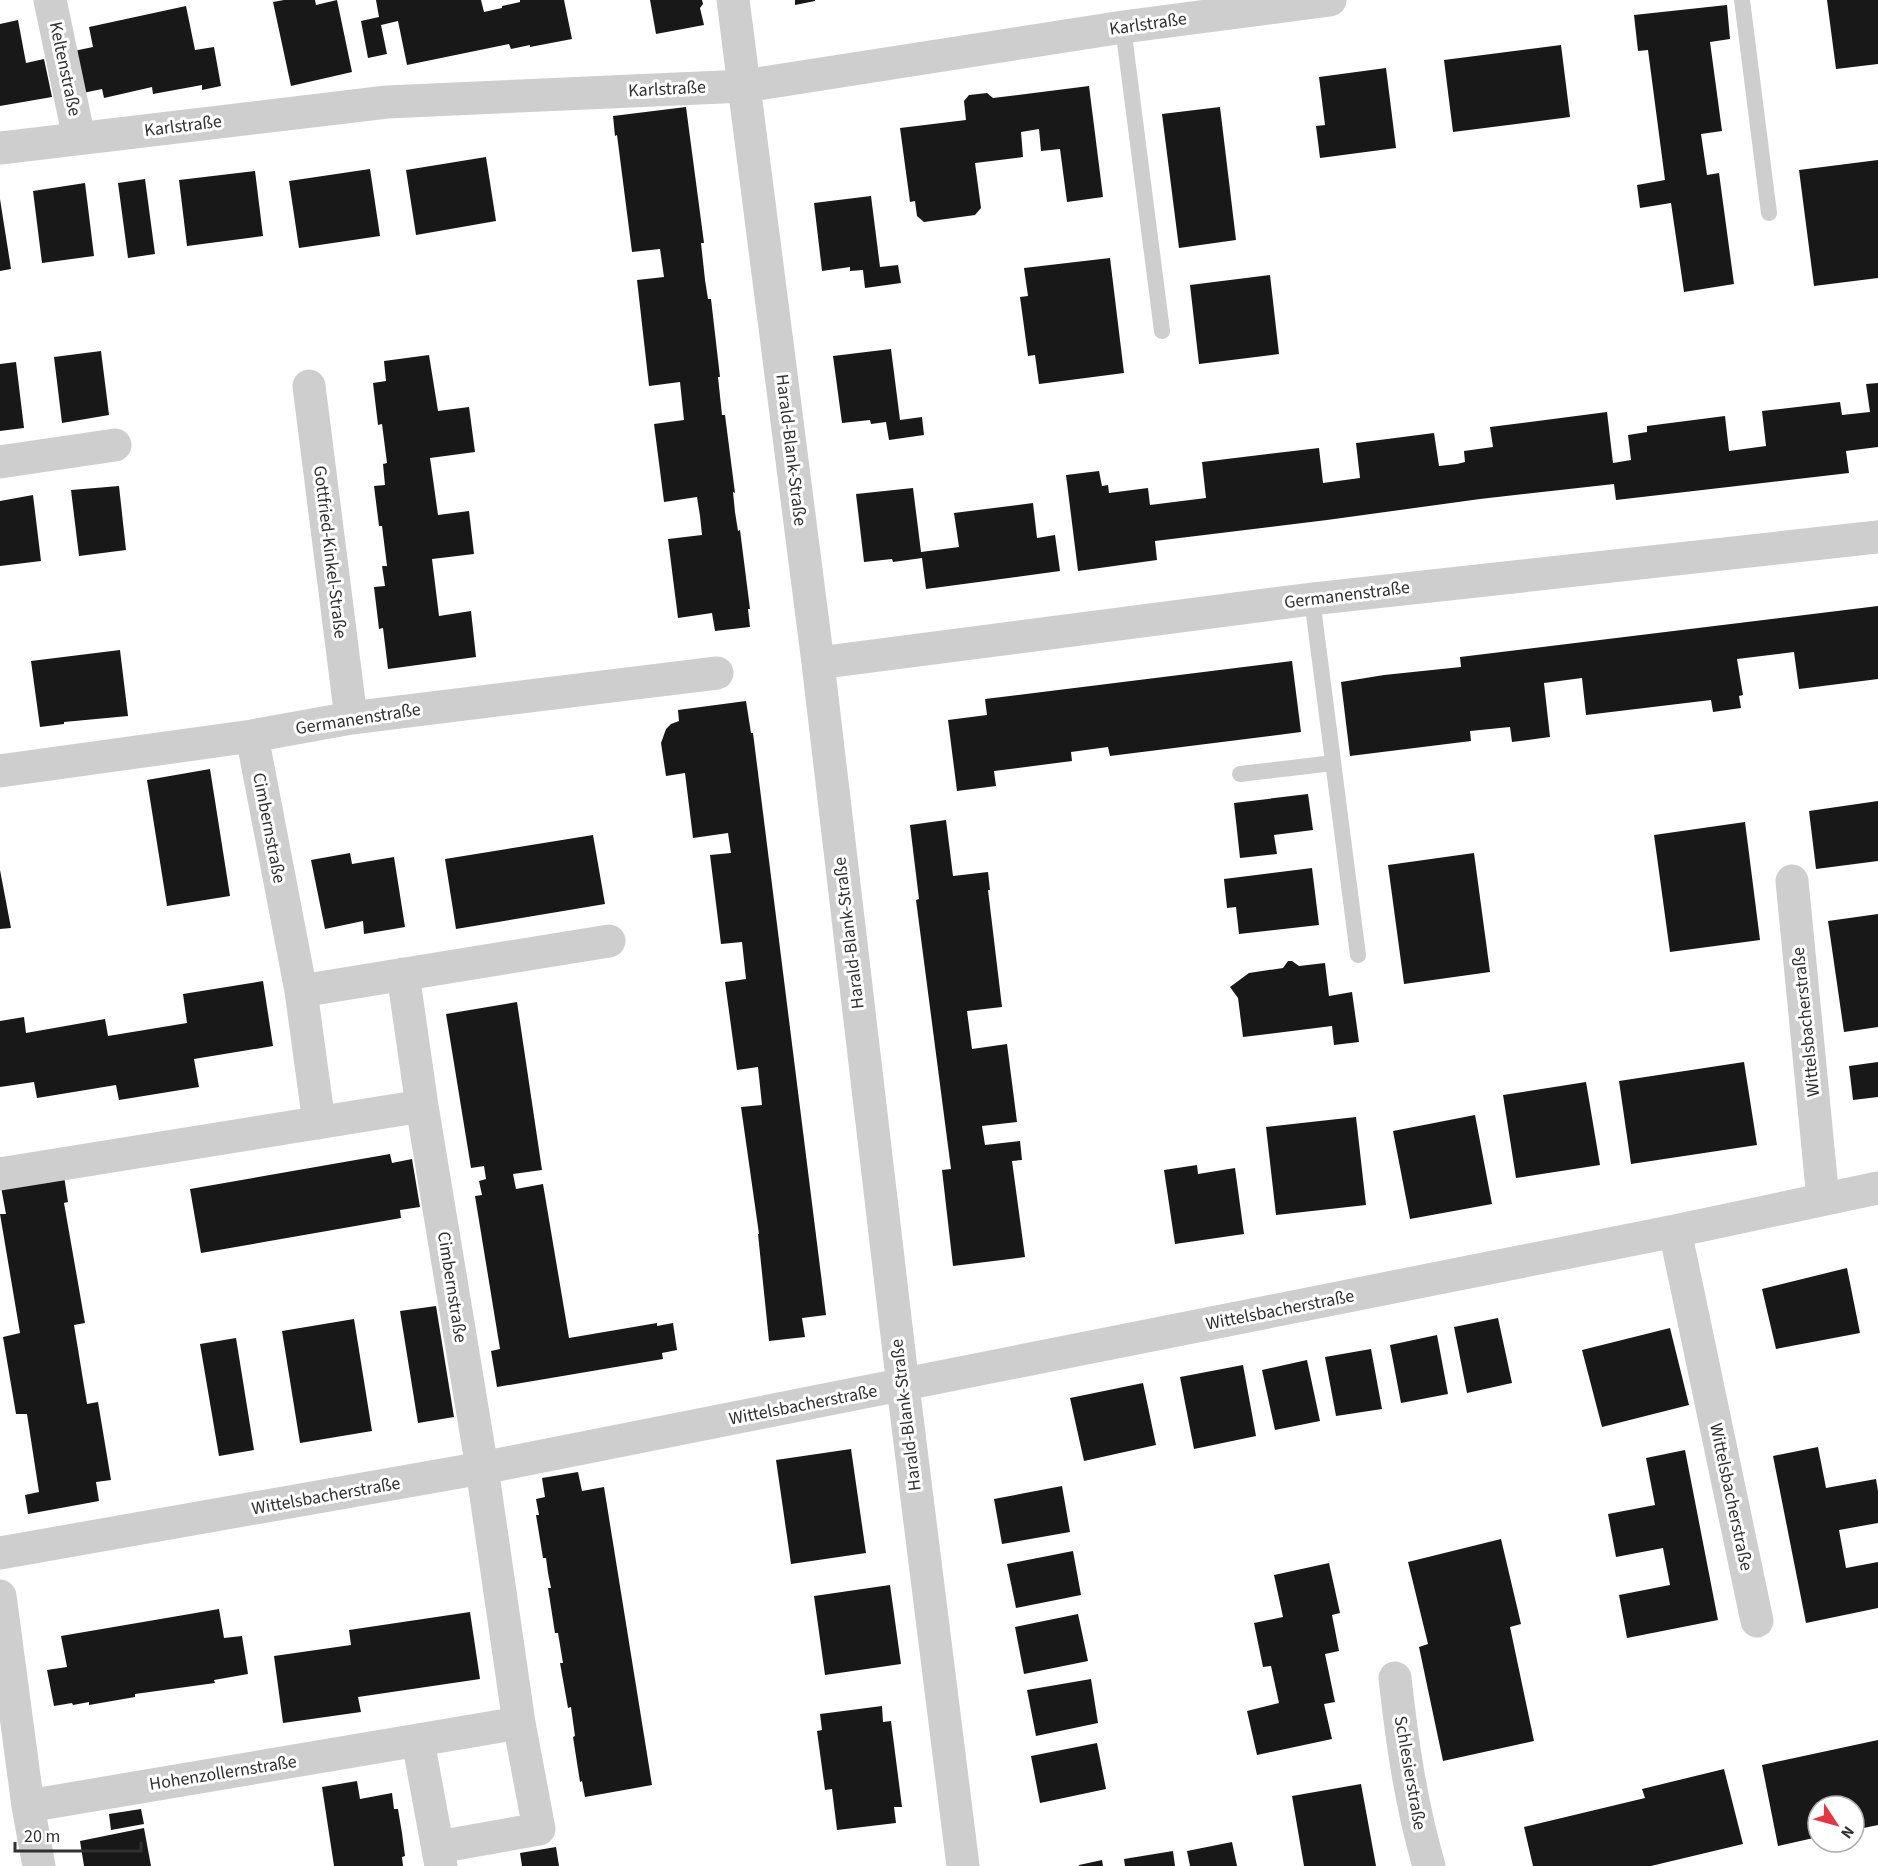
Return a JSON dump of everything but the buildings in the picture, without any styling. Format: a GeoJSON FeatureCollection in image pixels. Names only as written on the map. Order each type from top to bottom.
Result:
{"type":"FeatureCollection","features":[{"type":"Feature","properties":{"kind":"street","name":"Keltenstraße"},"geometry":{"type":"LineString","coordinates":[[50,0],[79,138]]}},
{"type":"Feature","properties":{"kind":"street","name":"Harald-Blank-Straße"},"geometry":{"type":"LineString","coordinates":[[734,0],[818,663],[903,1386],[963,1866]]}},
{"type":"Feature","properties":{"kind":"street","name":"Karlstraße"},"geometry":{"type":"LineString","coordinates":[[0,148],[387,102],[744,86],[1123,27],[1330,0]]}},
{"type":"Feature","properties":{"kind":"street","name":"Gottfried-Kinkel-Straße"},"geometry":{"type":"LineString","coordinates":[[309,386],[351,718]]}},
{"type":"Feature","properties":{"kind":"street"},"geometry":{"type":"LineString","coordinates":[[0,462],[115,446]]}},
{"type":"Feature","properties":{"kind":"street","name":"Germanenstraße"},"geometry":{"type":"LineString","coordinates":[[818,663],[1312,599],[1878,537]]}},
{"type":"Feature","properties":{"kind":"street","name":"Germanenstraße"},"geometry":{"type":"LineString","coordinates":[[0,771],[252,736],[351,718],[717,673]]}},
{"type":"Feature","properties":{"kind":"street","name":"Cimbernstraße"},"geometry":{"type":"LineString","coordinates":[[252,736],[301,991],[319,1123]]}},
{"type":"Feature","properties":{"kind":"street","name":"Wittelsbacherstraße"},"geometry":{"type":"LineString","coordinates":[[1792,880],[1823,1199]]}},
{"type":"Feature","properties":{"kind":"street"},"geometry":{"type":"LineString","coordinates":[[301,991],[609,942]]}},
{"type":"Feature","properties":{"kind":"street","name":"Cimbernstraße"},"geometry":{"type":"LineString","coordinates":[[404,974],[422,1106],[482,1468]]}},
{"type":"Feature","properties":{"kind":"street"},"geometry":{"type":"LineString","coordinates":[[0,1174],[422,1106]]}},
{"type":"Feature","properties":{"kind":"street","name":"Wittelsbacherstraße"},"geometry":{"type":"LineString","coordinates":[[0,1553],[482,1468],[1675,1232],[1878,1188]]}},
{"type":"Feature","properties":{"kind":"street","name":"Wittelsbacherstraße"},"geometry":{"type":"LineString","coordinates":[[1675,1232],[1757,1621]]}},
{"type":"Feature","properties":{"kind":"street"},"geometry":{"type":"LineString","coordinates":[[418,1740],[440,1857],[539,1829],[519,1723],[482,1468]]}},
{"type":"Feature","properties":{"kind":"street"},"geometry":{"type":"LineString","coordinates":[[0,1596],[28,1806],[39,1866]]}},
{"type":"Feature","properties":{"kind":"street","name":"Schlesierstraße"},"geometry":{"type":"LineString","coordinates":[[1395,1678],[1404,1758],[1429,1866]]}},
{"type":"Feature","properties":{"kind":"street","name":"Hohenzollernstraße"},"geometry":{"type":"LineString","coordinates":[[28,1806],[519,1723]]}},
{"type":"Feature","properties":{"kind":"lane"},"geometry":{"type":"LineString","coordinates":[[1742,0],[1769,213]]}},
{"type":"Feature","properties":{"kind":"lane"},"geometry":{"type":"LineString","coordinates":[[1123,27],[1162,331]]}},
{"type":"Feature","properties":{"kind":"lane"},"geometry":{"type":"LineString","coordinates":[[1312,599],[1358,955]]}},
{"type":"Feature","properties":{"kind":"lane"},"geometry":{"type":"LineString","coordinates":[[1240,774],[1333,763]]}}]}
